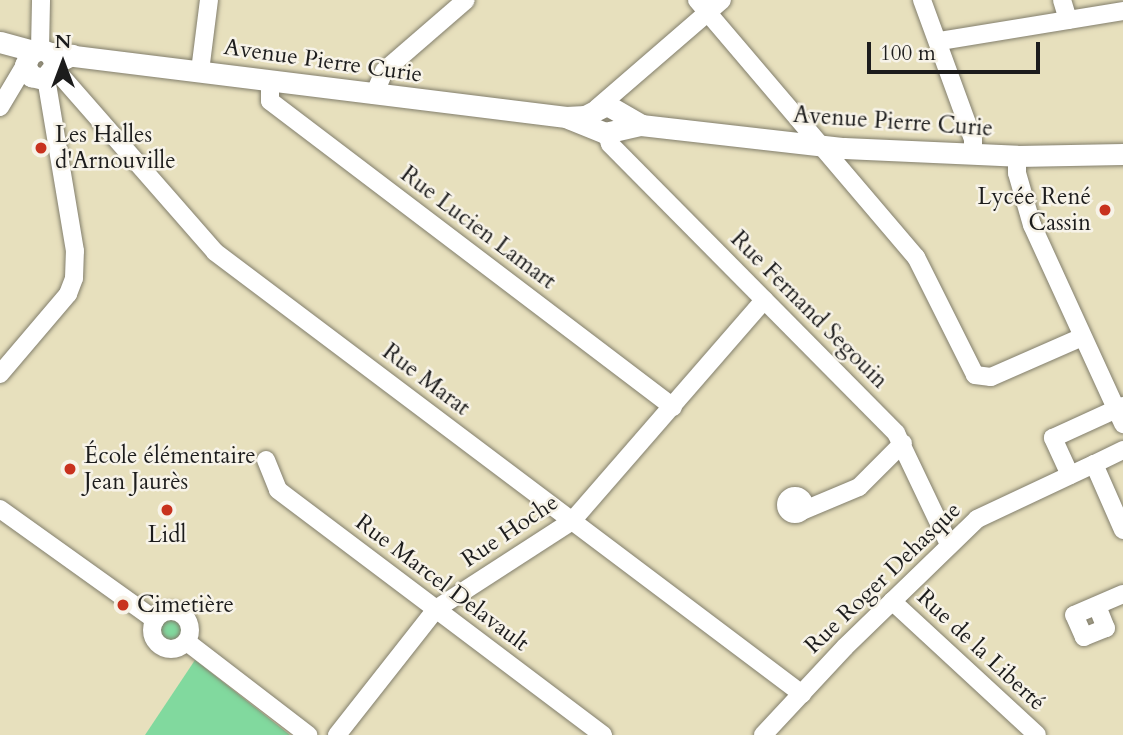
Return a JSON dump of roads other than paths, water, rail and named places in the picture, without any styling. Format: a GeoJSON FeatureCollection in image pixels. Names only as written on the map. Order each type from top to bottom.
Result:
{"type":"FeatureCollection","features":[{"type":"Feature","properties":{"kind":"main road"},"geometry":{"type":"LineString","coordinates":[[2,43],[45,64]]}},
{"type":"Feature","properties":{"kind":"main road","name":"Avenue Pierre Curie"},"geometry":{"type":"LineString","coordinates":[[45,64],[200,71],[374,95],[566,117],[607,116],[642,125],[825,146],[1017,156],[1072,154]]}},
{"type":"Feature","properties":{"kind":"main road"},"geometry":{"type":"LineString","coordinates":[[1072,154],[1123,146]]}},
{"type":"Feature","properties":{"kind":"main road"},"geometry":{"type":"LineString","coordinates":[[1072,154],[1123,153]]}},
{"type":"Feature","properties":{"kind":"street"},"geometry":{"type":"LineString","coordinates":[[0,373],[56,309],[74,278],[75,251],[45,64],[41,0]]}},
{"type":"Feature","properties":{"kind":"street"},"geometry":{"type":"LineString","coordinates":[[200,71],[209,0]]}},
{"type":"Feature","properties":{"kind":"street"},"geometry":{"type":"LineString","coordinates":[[374,95],[384,71],[466,0]]}},
{"type":"Feature","properties":{"kind":"street"},"geometry":{"type":"LineString","coordinates":[[922,0],[940,41],[973,139],[973,154]]}},
{"type":"Feature","properties":{"kind":"street"},"geometry":{"type":"LineString","coordinates":[[1062,0],[1068,20]]}},
{"type":"Feature","properties":{"kind":"street"},"geometry":{"type":"LineString","coordinates":[[607,116],[709,4],[916,257],[975,374],[991,377],[1082,337]]}},
{"type":"Feature","properties":{"kind":"street"},"geometry":{"type":"LineString","coordinates":[[940,41],[1123,10]]}},
{"type":"Feature","properties":{"kind":"street"},"geometry":{"type":"LineString","coordinates":[[0,107],[45,64]]}},
{"type":"Feature","properties":{"kind":"street","name":"Rue Marat"},"geometry":{"type":"LineString","coordinates":[[45,64],[215,252],[802,694]]}},
{"type":"Feature","properties":{"kind":"street","name":"Rue Lucien Lamart"},"geometry":{"type":"LineString","coordinates":[[270,80],[270,101],[673,407]]}},
{"type":"Feature","properties":{"kind":"street","name":"Rue Fernand Segouin"},"geometry":{"type":"LineString","coordinates":[[607,116],[610,144],[903,443],[949,544]]}},
{"type":"Feature","properties":{"kind":"street"},"geometry":{"type":"LineString","coordinates":[[1017,156],[1017,173],[1032,225],[1082,337],[1121,413],[1053,438],[1070,475]]}},
{"type":"Feature","properties":{"kind":"street","name":"Rue Hoche"},"geometry":{"type":"LineString","coordinates":[[337,735],[436,608],[572,521],[764,300]]}},
{"type":"Feature","properties":{"kind":"street"},"geometry":{"type":"LineString","coordinates":[[802,511],[859,487],[903,443]]}},
{"type":"Feature","properties":{"kind":"street","name":"Rue Roger Dehasque"},"geometry":{"type":"LineString","coordinates":[[763,735],[949,544],[986,513],[1123,450]]}},
{"type":"Feature","properties":{"kind":"street","name":"Rue Marcel Delavault"},"geometry":{"type":"LineString","coordinates":[[266,460],[278,490],[603,735]]}},
{"type":"Feature","properties":{"kind":"street"},"geometry":{"type":"LineString","coordinates":[[1094,464],[1116,495],[1123,530]]}},
{"type":"Feature","properties":{"kind":"street"},"geometry":{"type":"LineString","coordinates":[[0,509],[155,620]]}},
{"type":"Feature","properties":{"kind":"street"},"geometry":{"type":"LineString","coordinates":[[1097,606],[1123,594]]}},
{"type":"Feature","properties":{"kind":"street","name":"Rue de la Liberté"},"geometry":{"type":"LineString","coordinates":[[892,601],[1037,735]]}},
{"type":"Feature","properties":{"kind":"street"},"geometry":{"type":"LineString","coordinates":[[171,610],[183,614],[191,630],[187,642],[172,650],[161,647],[152,632],[155,620],[171,610]]}},
{"type":"Feature","properties":{"kind":"street"},"geometry":{"type":"LineString","coordinates":[[187,642],[308,735]]}},
{"type":"Feature","properties":{"kind":"place","name":"Les Halles d'Arnouville"},"geometry":{"type":"Point","coordinates":[41,148]}},
{"type":"Feature","properties":{"kind":"place","name":"Lycée René Cassin"},"geometry":{"type":"Point","coordinates":[1105,210]}},
{"type":"Feature","properties":{"kind":"place","name":"École élémentaire Jean Jaurès"},"geometry":{"type":"Point","coordinates":[70,469]}},
{"type":"Feature","properties":{"kind":"place","name":"Lidl"},"geometry":{"type":"Point","coordinates":[167,510]}},
{"type":"Feature","properties":{"kind":"place","name":"Cimetière"},"geometry":{"type":"Point","coordinates":[123,605]}}]}
